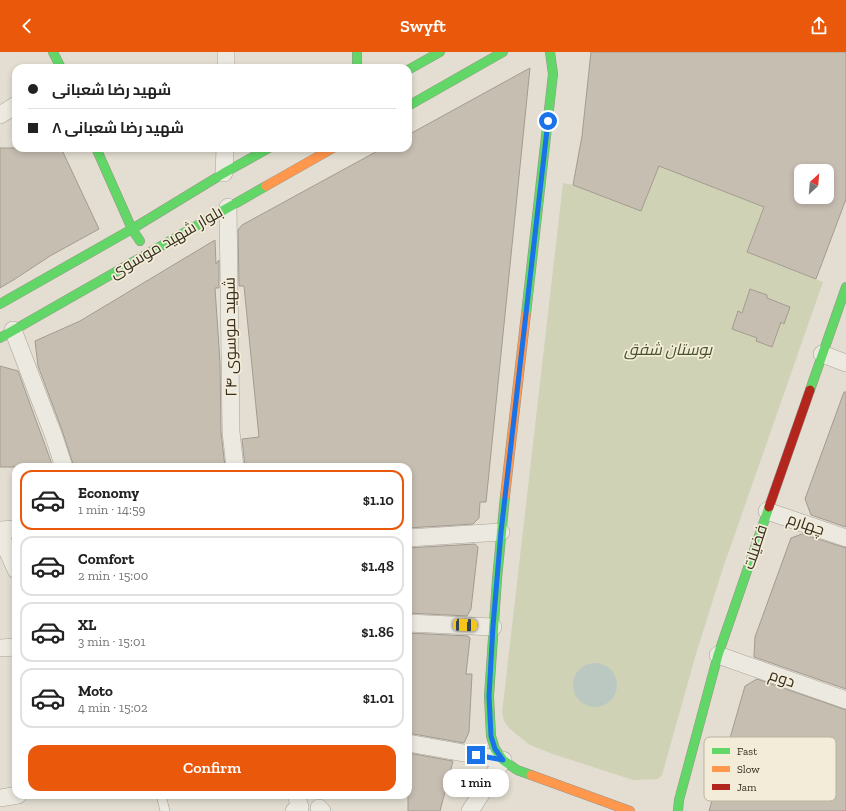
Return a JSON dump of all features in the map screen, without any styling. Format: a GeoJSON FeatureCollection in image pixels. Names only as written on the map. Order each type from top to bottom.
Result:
{"type":"FeatureCollection","features":[{"type":"Feature","properties":{"kind":"street"},"geometry":{"type":"LineString","coordinates":[[53,52],[58,64]]}},
{"type":"Feature","properties":{"kind":"street"},"geometry":{"type":"LineString","coordinates":[[226,52],[226,64]]}},
{"type":"Feature","properties":{"kind":"street"},"geometry":{"type":"LineString","coordinates":[[357,52],[357,64]]}},
{"type":"Feature","properties":{"kind":"street"},"geometry":{"type":"LineString","coordinates":[[412,68],[440,52]]}},
{"type":"Feature","properties":{"kind":"street"},"geometry":{"type":"LineString","coordinates":[[412,104],[503,52]]}},
{"type":"Feature","properties":{"kind":"street"},"geometry":{"type":"LineString","coordinates":[[550,52],[553,74],[501,532],[489,696],[491,736],[495,749],[503,760],[517,770],[602,806],[630,811]]}},
{"type":"Feature","properties":{"kind":"street"},"geometry":{"type":"LineString","coordinates":[[0,115],[12,108]]}},
{"type":"Feature","properties":{"kind":"street"},"geometry":{"type":"LineString","coordinates":[[98,152],[132,229],[147,253]]}},
{"type":"Feature","properties":{"kind":"street"},"geometry":{"type":"LineString","coordinates":[[224,173],[225,152]]}},
{"type":"Feature","properties":{"kind":"street","name":"بلوار شهید موسوی"},"geometry":{"type":"LineString","coordinates":[[0,304],[132,229],[224,173],[262,152]]}},
{"type":"Feature","properties":{"kind":"street","name":"بلوار شهید موسوی"},"geometry":{"type":"LineString","coordinates":[[7,334],[326,152]]}},
{"type":"Feature","properties":{"kind":"street","name":"شهید موسوی ۲۴"},"geometry":{"type":"LineString","coordinates":[[228,207],[231,432],[235,463]]}},
{"type":"Feature","properties":{"kind":"street","name":"فضیلت"},"geometry":{"type":"LineString","coordinates":[[678,811],[679,800],[718,655],[766,511],[846,287]]}},
{"type":"Feature","properties":{"kind":"street"},"geometry":{"type":"LineString","coordinates":[[7,334],[54,434],[63,463]]}},
{"type":"Feature","properties":{"kind":"street"},"geometry":{"type":"LineString","coordinates":[[822,354],[846,363]]}},
{"type":"Feature","properties":{"kind":"street","name":"چهارم"},"geometry":{"type":"LineString","coordinates":[[766,511],[846,538]]}},
{"type":"Feature","properties":{"kind":"street"},"geometry":{"type":"LineString","coordinates":[[0,530],[12,529]]}},
{"type":"Feature","properties":{"kind":"street"},"geometry":{"type":"LineString","coordinates":[[412,538],[501,532]]}},
{"type":"Feature","properties":{"kind":"street"},"geometry":{"type":"LineString","coordinates":[[0,534],[12,561]]}},
{"type":"Feature","properties":{"kind":"street"},"geometry":{"type":"LineString","coordinates":[[412,623],[493,626]]}},
{"type":"Feature","properties":{"kind":"street"},"geometry":{"type":"LineString","coordinates":[[0,648],[12,647]]}},
{"type":"Feature","properties":{"kind":"street","name":"دوم"},"geometry":{"type":"LineString","coordinates":[[718,655],[846,700]]}},
{"type":"Feature","properties":{"kind":"street"},"geometry":{"type":"LineString","coordinates":[[412,744],[503,760]]}},
{"type":"Feature","properties":{"kind":"street"},"geometry":{"type":"LineString","coordinates":[[470,811],[503,760]]}},
{"type":"Feature","properties":{"kind":"street"},"geometry":{"type":"LineString","coordinates":[[0,798],[12,796]]}},
{"type":"Feature","properties":{"kind":"lane"},"geometry":{"type":"LineString","coordinates":[[162,799],[165,811]]}},
{"type":"Feature","properties":{"kind":"green space","name":"بوستان شفق"},"geometry":{"type":"Polygon","coordinates":[[[659,166],[764,207],[747,252],[823,282],[723,568],[696,654],[662,775],[658,779],[633,780],[530,745],[509,728],[504,721],[502,713],[563,183],[573,185],[641,211],[659,166]]]}},
{"type":"Feature","properties":{"kind":"shaded area"},"geometry":{"type":"Polygon","coordinates":[[[591,663],[599,663],[611,669],[617,681],[617,689],[611,701],[599,707],[591,707],[579,701],[573,689],[573,681],[579,669],[591,663]]]}},
{"type":"Feature","properties":{"kind":"building"},"geometry":{"type":"Polygon","coordinates":[[[591,52],[846,52],[846,199],[816,279],[747,252],[764,207],[659,166],[641,211],[573,185],[582,136],[591,52]]]}},
{"type":"Feature","properties":{"kind":"building"},"geometry":{"type":"Polygon","coordinates":[[[530,68],[486,502],[480,502],[479,518],[473,524],[412,528],[412,463],[245,463],[242,439],[259,437],[244,286],[239,286],[238,230],[242,225],[376,152],[412,152],[412,133],[530,68]]]}},
{"type":"Feature","properties":{"kind":"building"},"geometry":{"type":"Polygon","coordinates":[[[0,148],[12,148],[12,152],[63,152],[99,229],[50,256],[0,288],[0,148]]]}},
{"type":"Feature","properties":{"kind":"building"},"geometry":{"type":"Polygon","coordinates":[[[215,240],[216,264],[219,260],[219,288],[215,288],[220,362],[221,432],[225,463],[73,463],[38,366],[35,341],[80,321],[215,240]]]}},
{"type":"Feature","properties":{"kind":"building"},"geometry":{"type":"Polygon","coordinates":[[[750,289],[767,295],[767,298],[790,307],[784,324],[781,322],[772,347],[756,341],[757,338],[732,329],[738,311],[742,313],[750,289]]]}},
{"type":"Feature","properties":{"kind":"building"},"geometry":{"type":"Polygon","coordinates":[[[0,366],[18,371],[52,463],[12,463],[12,467],[0,467],[0,366]]]}},
{"type":"Feature","properties":{"kind":"building"},"geometry":{"type":"Polygon","coordinates":[[[844,392],[846,392],[846,527],[811,515],[805,499],[844,392]]]}},
{"type":"Feature","properties":{"kind":"building"},"geometry":{"type":"Polygon","coordinates":[[[802,534],[846,548],[846,689],[754,657],[755,637],[791,538],[802,534]]]}},
{"type":"Feature","properties":{"kind":"building"},"geometry":{"type":"Polygon","coordinates":[[[475,544],[478,547],[471,609],[467,616],[412,613],[412,548],[475,544]]]}},
{"type":"Feature","properties":{"kind":"building"},"geometry":{"type":"Polygon","coordinates":[[[412,633],[468,636],[470,638],[466,674],[472,674],[469,732],[464,743],[412,734],[412,633]]]}},
{"type":"Feature","properties":{"kind":"building"},"geometry":{"type":"Polygon","coordinates":[[[757,679],[846,710],[846,811],[709,811],[712,801],[836,801],[836,737],[730,737],[745,686],[757,679]]]}},
{"type":"Feature","properties":{"kind":"building"},"geometry":{"type":"Polygon","coordinates":[[[412,754],[453,761],[440,811],[408,811],[408,799],[412,799],[412,754]]]}},
{"type":"Feature","properties":{"kind":"traffic: fast"},"geometry":{"type":"LineString","coordinates":[[53,52],[59,64]]}},
{"type":"Feature","properties":{"kind":"traffic: fast"},"geometry":{"type":"LineString","coordinates":[[357,52],[357,64]]}},
{"type":"Feature","properties":{"kind":"traffic: fast"},"geometry":{"type":"LineString","coordinates":[[412,68],[440,52]]}},
{"type":"Feature","properties":{"kind":"traffic: fast"},"geometry":{"type":"LineString","coordinates":[[412,104],[503,52]]}},
{"type":"Feature","properties":{"kind":"traffic: fast"},"geometry":{"type":"LineString","coordinates":[[526,314],[553,74],[550,52]]}},
{"type":"Feature","properties":{"kind":"traffic: fast"},"geometry":{"type":"LineString","coordinates":[[98,152],[132,229],[140,241]]}},
{"type":"Feature","properties":{"kind":"traffic: fast"},"geometry":{"type":"LineString","coordinates":[[0,304],[132,229],[224,173],[262,152]]}},
{"type":"Feature","properties":{"kind":"traffic: fast"},"geometry":{"type":"LineString","coordinates":[[0,338],[266,186]]}},
{"type":"Feature","properties":{"kind":"traffic: fast"},"geometry":{"type":"LineString","coordinates":[[810,390],[846,287]]}},
{"type":"Feature","properties":{"kind":"traffic: fast"},"geometry":{"type":"LineString","coordinates":[[505,496],[497,579],[489,696],[491,736],[495,749],[503,760],[517,770],[531,775]]}},
{"type":"Feature","properties":{"kind":"traffic: fast"},"geometry":{"type":"LineString","coordinates":[[678,811],[679,800],[718,655],[769,507]]}},
{"type":"Feature","properties":{"kind":"traffic: slow"},"geometry":{"type":"LineString","coordinates":[[266,186],[326,152]]}},
{"type":"Feature","properties":{"kind":"traffic: slow"},"geometry":{"type":"LineString","coordinates":[[505,496],[526,314]]}},
{"type":"Feature","properties":{"kind":"traffic: slow"},"geometry":{"type":"LineString","coordinates":[[531,775],[630,811]]}},
{"type":"Feature","properties":{"kind":"traffic: jam"},"geometry":{"type":"LineString","coordinates":[[769,507],[810,390]]}},
{"type":"Feature","properties":{"kind":"route"},"geometry":{"type":"LineString","coordinates":[[476,755],[503,760],[495,749],[491,736],[489,696],[493,626],[501,532],[548,121]]}}]}
